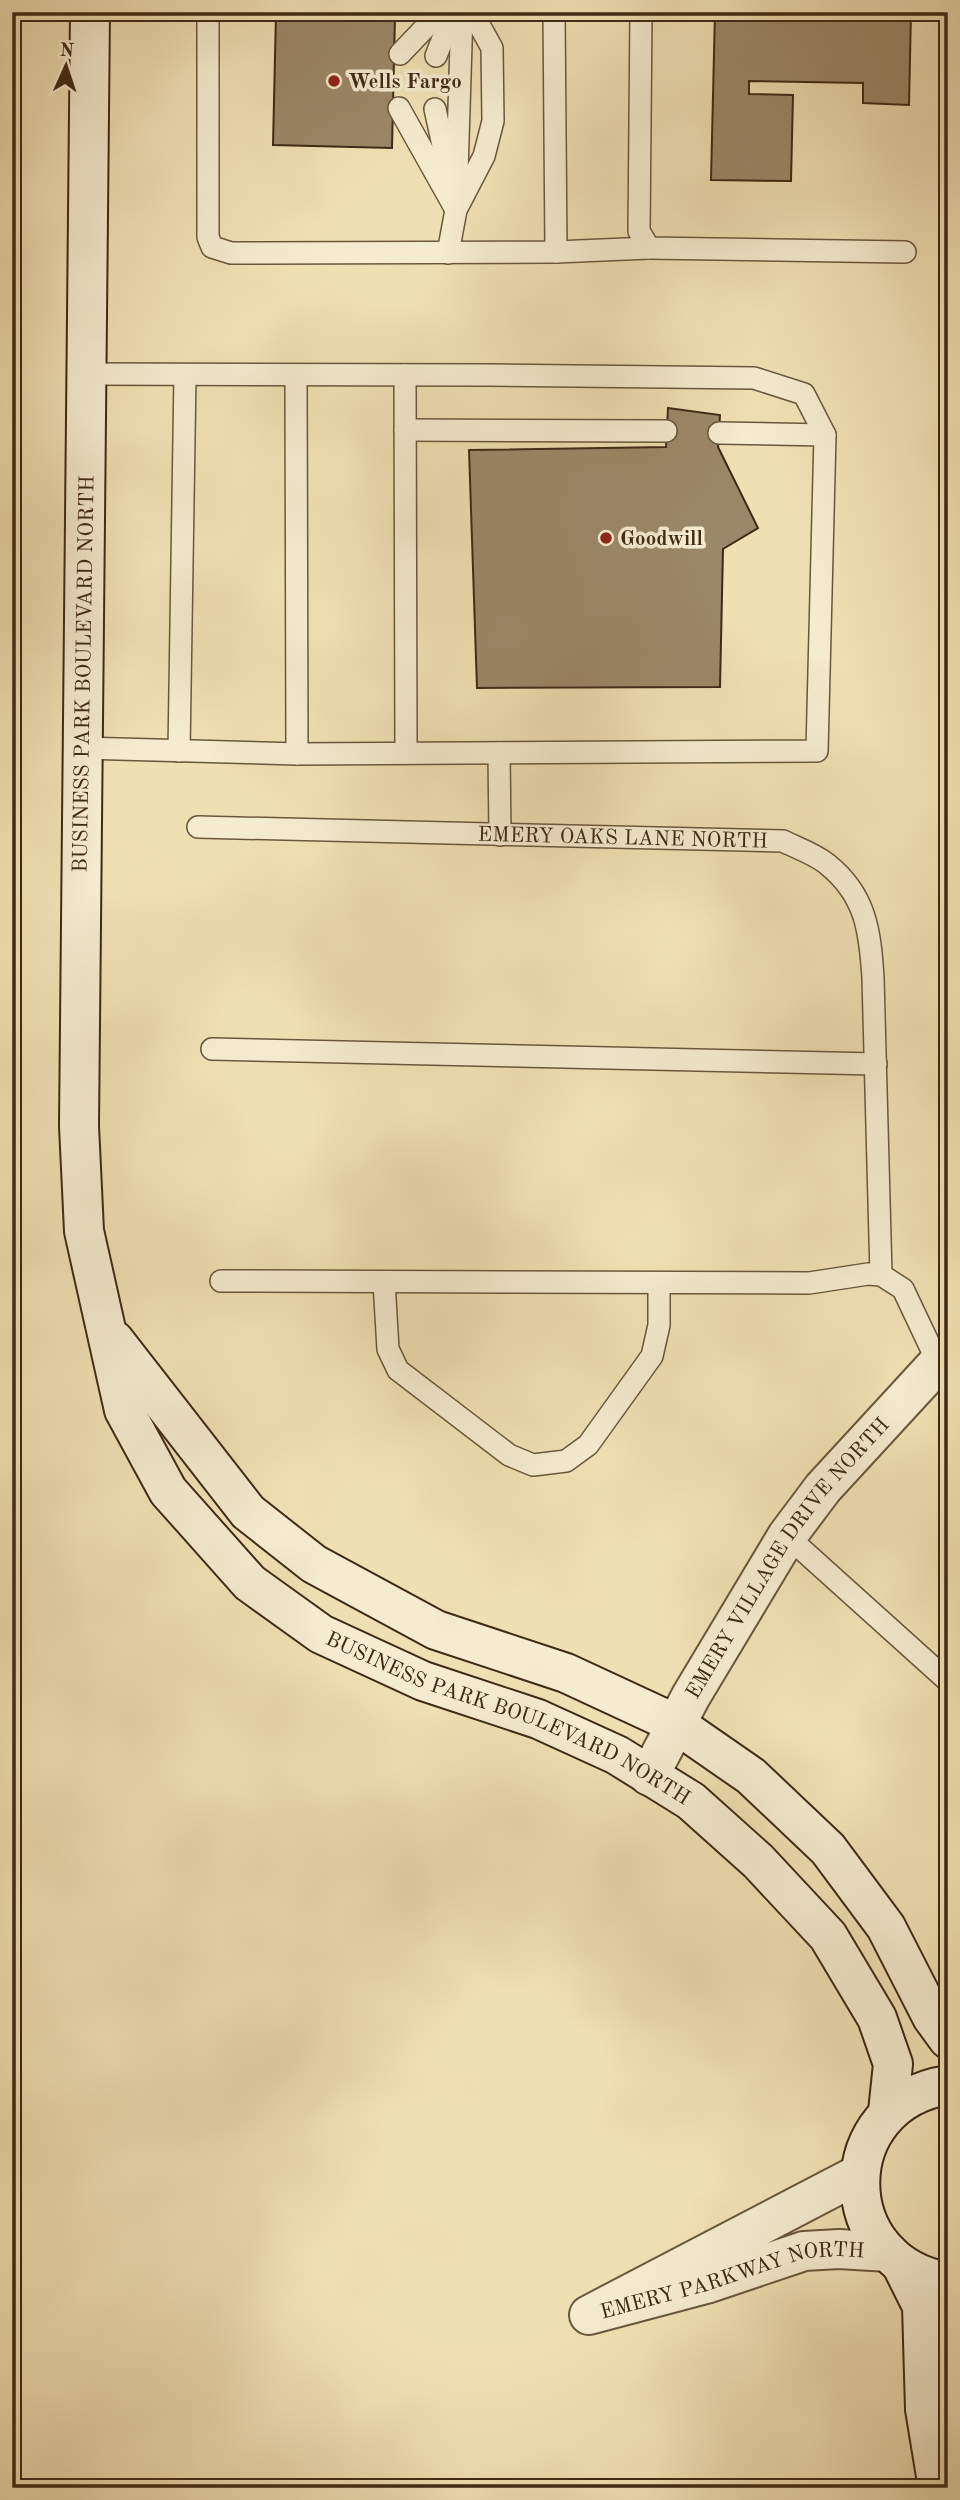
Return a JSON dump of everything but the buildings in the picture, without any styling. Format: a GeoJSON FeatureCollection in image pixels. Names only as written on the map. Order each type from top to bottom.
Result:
{"type":"FeatureCollection","features":[{"type":"Feature","properties":{"kind":"street","name":"BUSINESS PARK BOULEVARD NORTH"},"geometry":{"type":"LineString","coordinates":[[90,12],[79,1139],[84,1231],[109,1332],[124,1410],[168,1491],[250,1583],[321,1634],[423,1681],[538,1720],[617,1755],[691,1801],[758,1861],[828,1936],[877,2018],[892,2064],[888,2112]]}},
{"type":"Feature","properties":{"kind":"street","name":"BUSINESS PARK BOULEVARD NORTH"},"geometry":{"type":"LineString","coordinates":[[109,1332],[248,1512],[314,1564],[436,1630],[566,1673],[676,1724],[751,1776],[828,1849],[886,1927],[932,2017],[948,2039]]}},
{"type":"Feature","properties":{"kind":"street","name":"EMERY VILLAGE DRIVE NORTH"},"geometry":{"type":"LineString","coordinates":[[649,1776],[676,1724],[787,1535],[823,1488],[945,1363]]}},
{"type":"Feature","properties":{"kind":"street"},"geometry":{"type":"LineString","coordinates":[[948,2085],[908,2097],[888,2112],[868,2140],[859,2174],[862,2210],[877,2242],[895,2259],[929,2279],[948,2282]]}},
{"type":"Feature","properties":{"kind":"street","name":"EMERY PARKWAY NORTH"},"geometry":{"type":"LineString","coordinates":[[859,2174],[589,2315],[706,2284],[804,2250],[839,2249],[895,2259]]}},
{"type":"Feature","properties":{"kind":"street"},"geometry":{"type":"LineString","coordinates":[[895,2259],[922,2306],[925,2409],[938,2488]]}},
{"type":"Feature","properties":{"kind":"lane"},"geometry":{"type":"LineString","coordinates":[[208,12],[206,222],[212,247],[231,253],[556,252],[649,248],[905,252]]}},
{"type":"Feature","properties":{"kind":"lane"},"geometry":{"type":"LineString","coordinates":[[417,55],[440,12]]}},
{"type":"Feature","properties":{"kind":"lane"},"geometry":{"type":"LineString","coordinates":[[417,55],[446,12]]}},
{"type":"Feature","properties":{"kind":"lane"},"geometry":{"type":"LineString","coordinates":[[417,55],[453,12]]}},
{"type":"Feature","properties":{"kind":"lane"},"geometry":{"type":"LineString","coordinates":[[449,253],[456,210],[462,12]]}},
{"type":"Feature","properties":{"kind":"lane"},"geometry":{"type":"LineString","coordinates":[[456,210],[484,156],[493,121],[492,48],[472,12]]}},
{"type":"Feature","properties":{"kind":"lane"},"geometry":{"type":"LineString","coordinates":[[554,12],[556,252]]}},
{"type":"Feature","properties":{"kind":"lane"},"geometry":{"type":"LineString","coordinates":[[641,12],[639,231],[649,248]]}},
{"type":"Feature","properties":{"kind":"lane"},"geometry":{"type":"LineString","coordinates":[[456,210],[417,109],[456,210]]}},
{"type":"Feature","properties":{"kind":"lane"},"geometry":{"type":"LineString","coordinates":[[82,748],[297,754],[817,751],[825,435],[804,394],[754,378],[87,374]]}},
{"type":"Feature","properties":{"kind":"lane"},"geometry":{"type":"LineString","coordinates":[[179,751],[186,375]]}},
{"type":"Feature","properties":{"kind":"lane"},"geometry":{"type":"LineString","coordinates":[[296,375],[297,754]]}},
{"type":"Feature","properties":{"kind":"lane"},"geometry":{"type":"LineString","coordinates":[[405,375],[406,753]]}},
{"type":"Feature","properties":{"kind":"lane"},"geometry":{"type":"LineString","coordinates":[[405,430],[666,431]]}},
{"type":"Feature","properties":{"kind":"lane"},"geometry":{"type":"LineString","coordinates":[[719,433],[825,435]]}},
{"type":"Feature","properties":{"kind":"lane"},"geometry":{"type":"LineString","coordinates":[[499,753],[500,835]]}},
{"type":"Feature","properties":{"kind":"lane","name":"EMERY OAKS LANE NORTH"},"geometry":{"type":"LineString","coordinates":[[198,827],[783,842],[826,863],[854,891],[870,933],[881,1275]]}},
{"type":"Feature","properties":{"kind":"lane"},"geometry":{"type":"LineString","coordinates":[[212,1049],[876,1064]]}},
{"type":"Feature","properties":{"kind":"lane"},"geometry":{"type":"LineString","coordinates":[[220,1281],[809,1283],[868,1274],[881,1275],[903,1289],[945,1363]]}},
{"type":"Feature","properties":{"kind":"lane"},"geometry":{"type":"LineString","coordinates":[[384,1282],[388,1349],[398,1370],[509,1455],[533,1465],[566,1461],[588,1445],[652,1356],[659,1325],[659,1283]]}},
{"type":"Feature","properties":{"kind":"lane"},"geometry":{"type":"LineString","coordinates":[[787,1535],[948,1681]]}},
{"type":"Feature","properties":{"kind":"place","name":"Wells Fargo"},"geometry":{"type":"Point","coordinates":[334,81]}},
{"type":"Feature","properties":{"kind":"place","name":"Goodwill"},"geometry":{"type":"Point","coordinates":[606,538]}}]}
